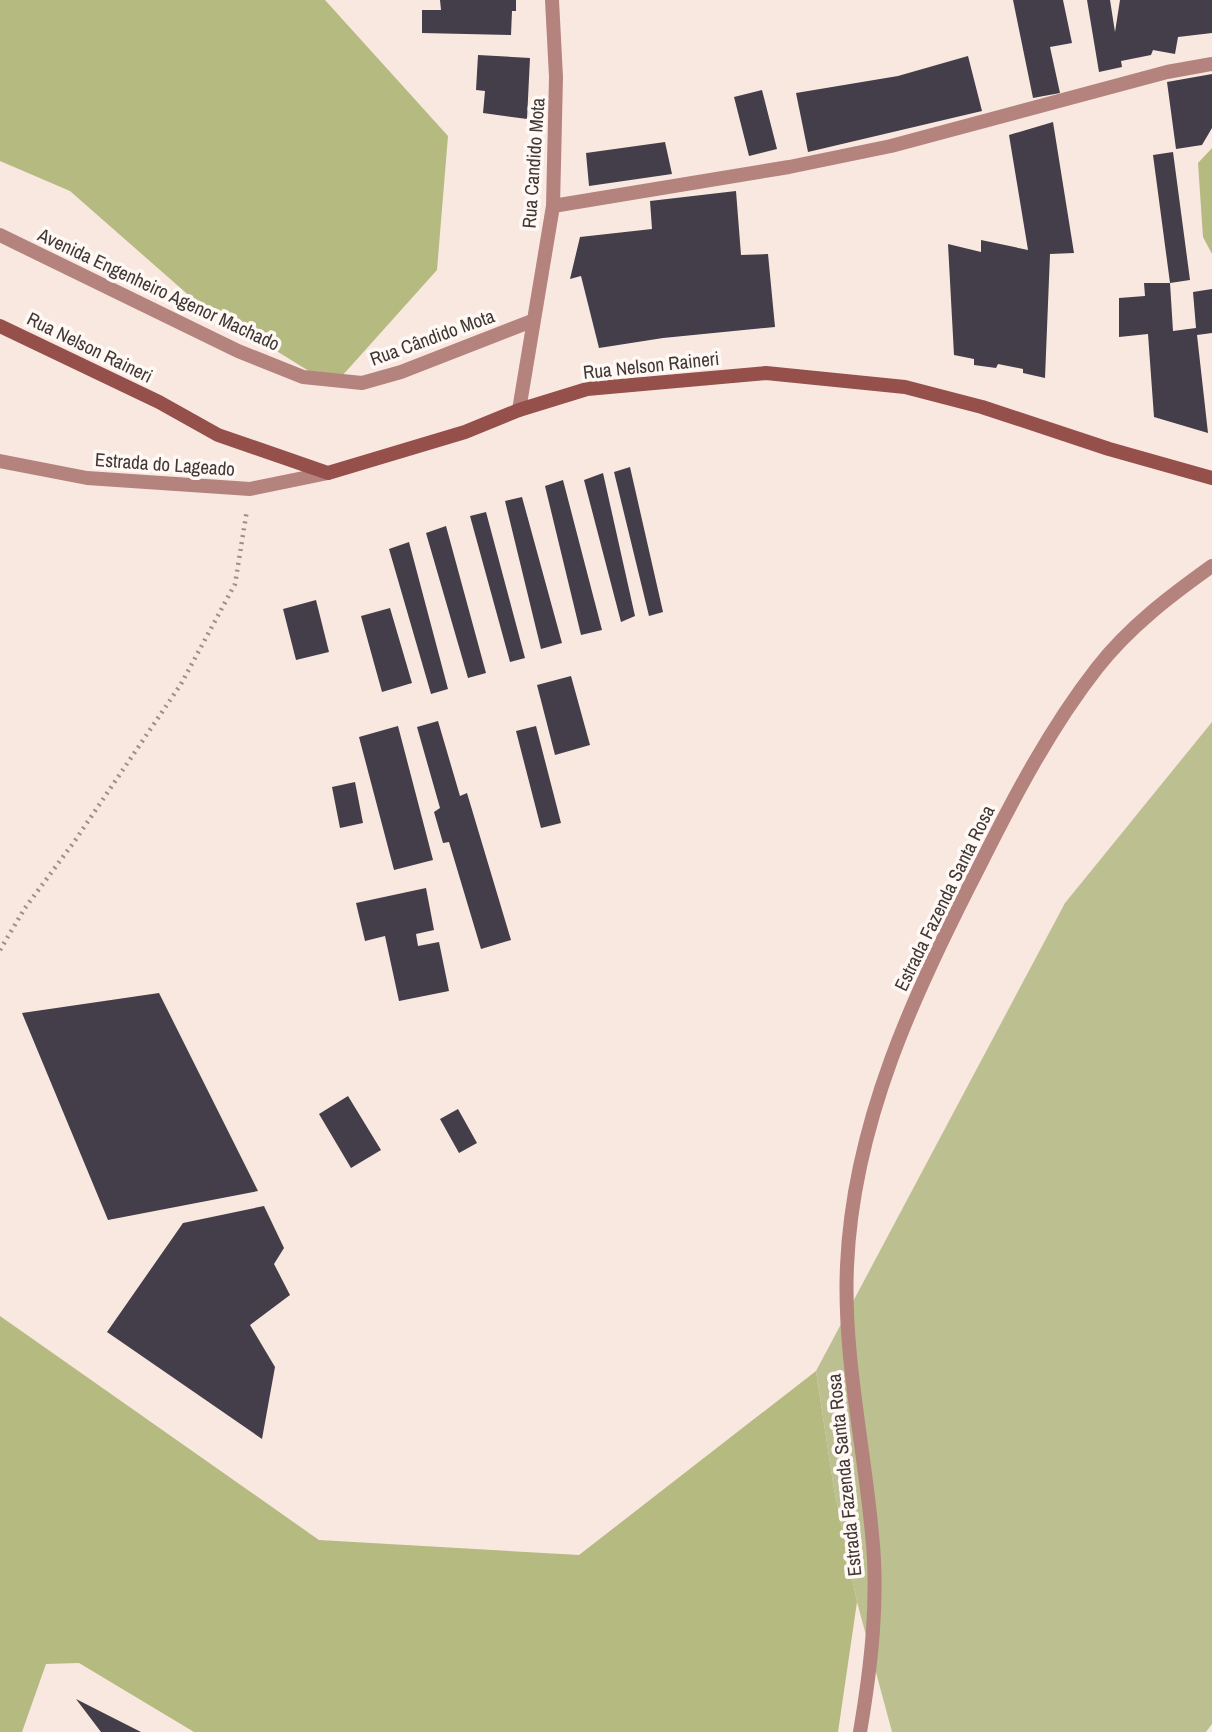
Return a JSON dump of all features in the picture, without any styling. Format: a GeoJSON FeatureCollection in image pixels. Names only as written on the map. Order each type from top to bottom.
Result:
{"type":"FeatureCollection","features":[{"type":"Feature","properties":{"kind":"main road","name":"Rua Nelson Raineri"},"geometry":{"type":"LineString","coordinates":[[0,326],[159,402],[218,435],[328,473],[465,432],[519,410],[587,389],[766,373],[838,378],[905,387],[982,407],[1109,449],[1212,478]]}},
{"type":"Feature","properties":{"kind":"street","name":"Rua Candido Mota"},"geometry":{"type":"LineString","coordinates":[[519,410],[553,206],[556,77],[552,0]]}},
{"type":"Feature","properties":{"kind":"street"},"geometry":{"type":"LineString","coordinates":[[553,206],[789,167],[891,146],[1167,72],[1212,64]]}},
{"type":"Feature","properties":{"kind":"street","name":"Avenida Engenheiro Agenor Machado"},"geometry":{"type":"LineString","coordinates":[[0,235],[238,351],[303,377]]}},
{"type":"Feature","properties":{"kind":"street","name":"Rua Cândido Mota"},"geometry":{"type":"LineString","coordinates":[[303,377],[362,383],[401,372],[532,321]]}},
{"type":"Feature","properties":{"kind":"street","name":"Estrada do Lageado"},"geometry":{"type":"LineString","coordinates":[[0,461],[87,478],[250,489],[328,473]]}},
{"type":"Feature","properties":{"kind":"street","name":"Estrada Fazenda Santa Rosa"},"geometry":{"type":"LineString","coordinates":[[860,1732],[868,1686],[875,1597],[873,1535],[853,1381],[846,1268],[851,1209],[868,1126],[929,964],[1004,817],[1043,751],[1097,668],[1133,628],[1212,566]]}},
{"type":"Feature","properties":{"kind":"path"},"geometry":{"type":"LineString","coordinates":[[0,950],[24,908],[74,842],[181,684],[235,584],[250,489]]}},
{"type":"Feature","properties":{"kind":"green space"},"geometry":{"type":"Polygon","coordinates":[[[0,0],[325,0],[448,136],[437,270],[333,386],[193,299],[70,191],[0,161],[0,0]]]}},
{"type":"Feature","properties":{"kind":"green space"},"geometry":{"type":"Polygon","coordinates":[[[1212,148],[1212,254],[1203,237],[1198,163],[1212,148]]]}},
{"type":"Feature","properties":{"kind":"green space"},"geometry":{"type":"Polygon","coordinates":[[[1212,722],[1212,1724],[1206,1732],[892,1732],[857,1602],[834,1489],[816,1371],[1065,903],[1212,722]]]}},
{"type":"Feature","properties":{"kind":"green space"},"geometry":{"type":"Polygon","coordinates":[[[0,1316],[319,1540],[579,1555],[816,1371],[834,1489],[857,1602],[838,1732],[194,1732],[79,1663],[46,1664],[22,1732],[0,1732],[0,1316]]]}},
{"type":"Feature","properties":{"kind":"building"},"geometry":{"type":"Polygon","coordinates":[[[440,0],[516,0],[516,11],[512,11],[511,35],[422,33],[422,10],[441,10],[440,0]]]}},
{"type":"Feature","properties":{"kind":"building"},"geometry":{"type":"Polygon","coordinates":[[[1013,0],[1063,0],[1072,43],[1050,47],[1060,93],[1033,98],[1013,0]]]}},
{"type":"Feature","properties":{"kind":"building"},"geometry":{"type":"Polygon","coordinates":[[[1087,0],[1110,0],[1115,32],[1120,0],[1212,0],[1212,33],[1178,37],[1175,54],[1153,50],[1151,55],[1121,61],[1122,67],[1099,72],[1087,0]]]}},
{"type":"Feature","properties":{"kind":"building"},"geometry":{"type":"Polygon","coordinates":[[[478,55],[530,58],[527,119],[483,113],[485,91],[476,90],[478,55]]]}},
{"type":"Feature","properties":{"kind":"building"},"geometry":{"type":"Polygon","coordinates":[[[968,56],[982,111],[808,152],[796,93],[898,76],[968,56]]]}},
{"type":"Feature","properties":{"kind":"building"},"geometry":{"type":"Polygon","coordinates":[[[1212,74],[1212,128],[1202,145],[1176,149],[1167,82],[1212,74]]]}},
{"type":"Feature","properties":{"kind":"building"},"geometry":{"type":"Polygon","coordinates":[[[762,90],[777,149],[749,156],[734,97],[762,90]]]}},
{"type":"Feature","properties":{"kind":"building"},"geometry":{"type":"Polygon","coordinates":[[[1053,122],[1074,253],[1050,254],[1045,378],[1023,373],[1023,369],[998,364],[996,368],[974,365],[974,359],[954,355],[948,244],[981,252],[981,240],[1028,250],[1009,135],[1053,122]]]}},
{"type":"Feature","properties":{"kind":"building"},"geometry":{"type":"Polygon","coordinates":[[[665,142],[672,174],[589,186],[586,153],[665,142]]]}},
{"type":"Feature","properties":{"kind":"building"},"geometry":{"type":"Polygon","coordinates":[[[1173,152],[1190,280],[1170,283],[1153,155],[1173,152]]]}},
{"type":"Feature","properties":{"kind":"building"},"geometry":{"type":"Polygon","coordinates":[[[736,191],[741,255],[768,254],[775,327],[663,338],[599,348],[581,276],[570,279],[580,237],[652,229],[650,201],[736,191]]]}},
{"type":"Feature","properties":{"kind":"building"},"geometry":{"type":"Polygon","coordinates":[[[1144,283],[1170,283],[1173,331],[1196,328],[1193,292],[1212,289],[1212,333],[1197,335],[1208,433],[1154,417],[1148,334],[1119,337],[1119,298],[1145,296],[1144,283]]]}},
{"type":"Feature","properties":{"kind":"building"},"geometry":{"type":"Polygon","coordinates":[[[630,467],[663,612],[649,616],[614,472],[630,467]]]}},
{"type":"Feature","properties":{"kind":"building"},"geometry":{"type":"Polygon","coordinates":[[[603,473],[635,616],[621,622],[584,480],[603,473]]]}},
{"type":"Feature","properties":{"kind":"building"},"geometry":{"type":"Polygon","coordinates":[[[563,480],[602,630],[581,635],[545,486],[563,480]]]}},
{"type":"Feature","properties":{"kind":"building"},"geometry":{"type":"Polygon","coordinates":[[[522,497],[562,643],[541,649],[505,501],[522,497]]]}},
{"type":"Feature","properties":{"kind":"building"},"geometry":{"type":"Polygon","coordinates":[[[486,512],[525,658],[510,662],[470,516],[486,512]]]}},
{"type":"Feature","properties":{"kind":"building"},"geometry":{"type":"Polygon","coordinates":[[[446,526],[486,673],[468,678],[426,533],[446,526]]]}},
{"type":"Feature","properties":{"kind":"building"},"geometry":{"type":"Polygon","coordinates":[[[409,542],[448,689],[431,694],[389,549],[409,542]]]}},
{"type":"Feature","properties":{"kind":"building"},"geometry":{"type":"Polygon","coordinates":[[[316,600],[329,652],[296,660],[283,609],[316,600]]]}},
{"type":"Feature","properties":{"kind":"building"},"geometry":{"type":"Polygon","coordinates":[[[390,608],[412,683],[382,692],[361,616],[390,608]]]}},
{"type":"Feature","properties":{"kind":"building"},"geometry":{"type":"Polygon","coordinates":[[[571,676],[590,745],[555,755],[537,685],[571,676]]]}},
{"type":"Feature","properties":{"kind":"building"},"geometry":{"type":"Polygon","coordinates":[[[438,721],[460,796],[467,793],[511,940],[481,949],[449,842],[443,843],[434,812],[440,808],[417,727],[438,721]]]}},
{"type":"Feature","properties":{"kind":"building"},"geometry":{"type":"Polygon","coordinates":[[[398,726],[433,860],[394,870],[359,737],[398,726]]]}},
{"type":"Feature","properties":{"kind":"building"},"geometry":{"type":"Polygon","coordinates":[[[536,726],[561,823],[541,828],[516,731],[536,726]]]}},
{"type":"Feature","properties":{"kind":"building"},"geometry":{"type":"Polygon","coordinates":[[[355,782],[363,823],[340,828],[332,787],[355,782]]]}},
{"type":"Feature","properties":{"kind":"building"},"geometry":{"type":"Polygon","coordinates":[[[426,888],[434,930],[416,934],[418,946],[439,942],[449,991],[399,1001],[385,936],[365,941],[356,903],[426,888]]]}},
{"type":"Feature","properties":{"kind":"building"},"geometry":{"type":"Polygon","coordinates":[[[159,993],[258,1191],[108,1220],[22,1013],[159,993]]]}},
{"type":"Feature","properties":{"kind":"building"},"geometry":{"type":"Polygon","coordinates":[[[348,1096],[381,1150],[351,1168],[319,1114],[348,1096]]]}},
{"type":"Feature","properties":{"kind":"building"},"geometry":{"type":"Polygon","coordinates":[[[458,1109],[477,1143],[459,1153],[440,1119],[458,1109]]]}},
{"type":"Feature","properties":{"kind":"building"},"geometry":{"type":"Polygon","coordinates":[[[264,1206],[284,1248],[274,1264],[290,1295],[250,1325],[275,1367],[262,1439],[107,1332],[183,1223],[264,1206]]]}},
{"type":"Feature","properties":{"kind":"building"},"geometry":{"type":"Polygon","coordinates":[[[76,1699],[141,1732],[101,1732],[76,1699]]]}}]}
